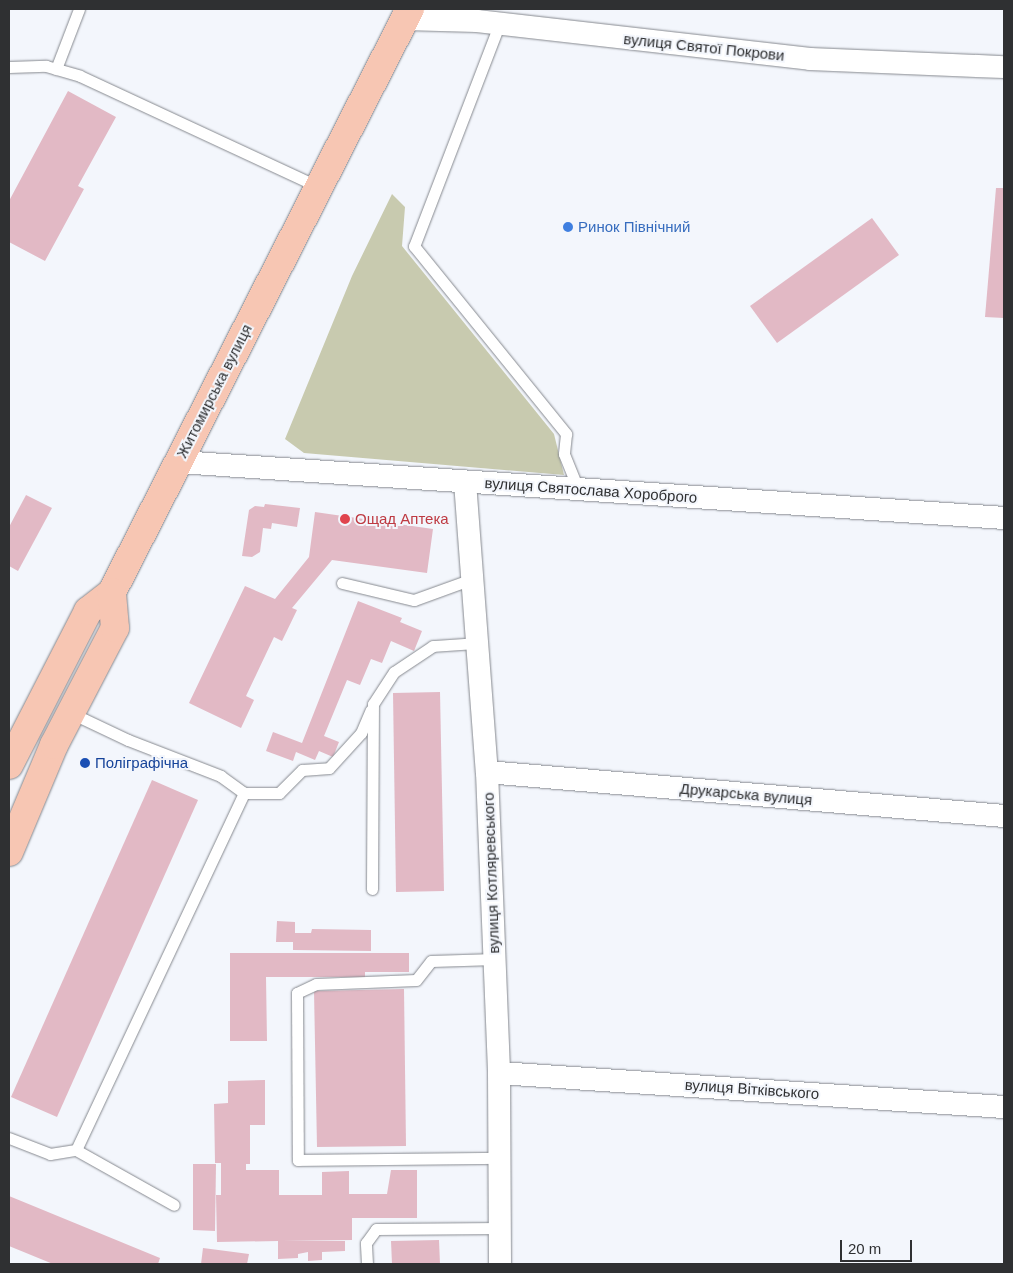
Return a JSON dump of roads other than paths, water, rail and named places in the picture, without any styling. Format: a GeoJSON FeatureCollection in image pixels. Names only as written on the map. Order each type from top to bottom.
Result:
{"type":"FeatureCollection","features":[{"type":"Feature","properties":{"kind":"main road","name":"Житомирська вулиця"},"geometry":{"type":"LineString","coordinates":[[9,765],[88,611],[112,592],[319,187],[404,12]]}},
{"type":"Feature","properties":{"kind":"main road"},"geometry":{"type":"LineString","coordinates":[[9,852],[71,713],[115,628],[112,592]]}},
{"type":"Feature","properties":{"kind":"street","name":"вулиця Святої Покрови"},"geometry":{"type":"LineString","coordinates":[[404,12],[499,25],[810,59],[1004,67]]}},
{"type":"Feature","properties":{"kind":"street","name":"вулиця Святослава Хороброго"},"geometry":{"type":"LineString","coordinates":[[179,462],[1004,518]]}},
{"type":"Feature","properties":{"kind":"street","name":"вулиця Котляревського"},"geometry":{"type":"LineString","coordinates":[[465,482],[488,772],[499,1073],[500,1264]]}},
{"type":"Feature","properties":{"kind":"street","name":"Друкарська вулиця"},"geometry":{"type":"LineString","coordinates":[[488,772],[1004,816]]}},
{"type":"Feature","properties":{"kind":"street","name":"вулиця Вітківського"},"geometry":{"type":"LineString","coordinates":[[499,1073],[1004,1106]]}},
{"type":"Feature","properties":{"kind":"lane"},"geometry":{"type":"LineString","coordinates":[[56,69],[79,9]]}},
{"type":"Feature","properties":{"kind":"lane"},"geometry":{"type":"LineString","coordinates":[[499,25],[414,246],[566,434],[564,454],[578,489]]}},
{"type":"Feature","properties":{"kind":"lane"},"geometry":{"type":"LineString","coordinates":[[9,67],[56,69],[106,88],[319,187]]}},
{"type":"Feature","properties":{"kind":"lane"},"geometry":{"type":"LineString","coordinates":[[342,583],[414,600],[472,579]]}},
{"type":"Feature","properties":{"kind":"lane"},"geometry":{"type":"LineString","coordinates":[[71,713],[128,740],[221,776],[244,793],[279,793],[302,770],[329,768],[361,733],[373,704],[394,672],[433,646],[477,643]]}},
{"type":"Feature","properties":{"kind":"lane"},"geometry":{"type":"LineString","coordinates":[[372,890],[373,704]]}},
{"type":"Feature","properties":{"kind":"lane"},"geometry":{"type":"LineString","coordinates":[[76,1150],[244,793]]}},
{"type":"Feature","properties":{"kind":"lane"},"geometry":{"type":"LineString","coordinates":[[495,959],[432,961],[416,980],[316,984],[297,993],[298,1160],[500,1158]]}},
{"type":"Feature","properties":{"kind":"lane"},"geometry":{"type":"LineString","coordinates":[[9,1138],[50,1154],[76,1150],[174,1205]]}},
{"type":"Feature","properties":{"kind":"lane"},"geometry":{"type":"LineString","coordinates":[[367,1264],[366,1243],[376,1229],[500,1228]]}},
{"type":"Feature","properties":{"kind":"place","name":"Ринок Північний"},"geometry":{"type":"Point","coordinates":[568,227]}},
{"type":"Feature","properties":{"kind":"place","name":"Ощад Аптека"},"geometry":{"type":"Point","coordinates":[345,519]}},
{"type":"Feature","properties":{"kind":"place","name":"Поліграфічна"},"geometry":{"type":"Point","coordinates":[85,763]}}]}
